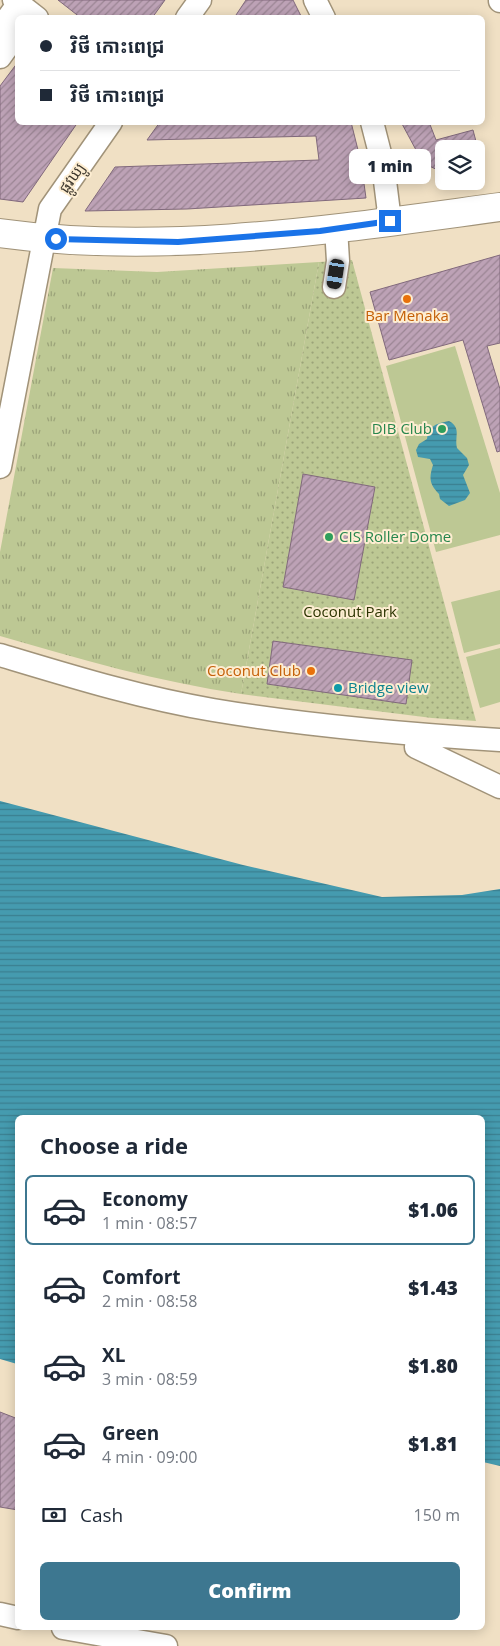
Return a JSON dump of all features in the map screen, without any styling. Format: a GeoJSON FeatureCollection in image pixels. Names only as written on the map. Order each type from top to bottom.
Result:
{"type":"FeatureCollection","features":[{"type":"Feature","properties":{"kind":"main road"},"geometry":{"type":"LineString","coordinates":[[0,234],[69,240],[178,242],[336,228],[500,207]]}},
{"type":"Feature","properties":{"kind":"street"},"geometry":{"type":"LineString","coordinates":[[189,15],[200,0]]}},
{"type":"Feature","properties":{"kind":"street"},"geometry":{"type":"LineString","coordinates":[[315,0],[322,15]]}},
{"type":"Feature","properties":{"kind":"street"},"geometry":{"type":"LineString","coordinates":[[0,30],[15,17]]}},
{"type":"Feature","properties":{"kind":"street"},"geometry":{"type":"LineString","coordinates":[[0,57],[15,36]]}},
{"type":"Feature","properties":{"kind":"street","name":"ផ្លូវឃ្យូ"},"geometry":{"type":"LineString","coordinates":[[0,467],[43,238],[50,210],[109,125]]}},
{"type":"Feature","properties":{"kind":"street"},"geometry":{"type":"LineString","coordinates":[[373,125],[383,165],[390,221]]}},
{"type":"Feature","properties":{"kind":"street"},"geometry":{"type":"LineString","coordinates":[[334,287],[338,261],[336,228]]}},
{"type":"Feature","properties":{"kind":"street"},"geometry":{"type":"LineString","coordinates":[[0,655],[78,679],[212,710],[417,735],[500,740]]}},
{"type":"Feature","properties":{"kind":"street"},"geometry":{"type":"LineString","coordinates":[[417,735],[416,747],[500,787]]}},
{"type":"Feature","properties":{"kind":"street"},"geometry":{"type":"LineString","coordinates":[[0,1614],[15,1617]]}},
{"type":"Feature","properties":{"kind":"street"},"geometry":{"type":"LineString","coordinates":[[65,1634],[166,1646]]}},
{"type":"Feature","properties":{"kind":"green space","name":"Coconut Park"},"geometry":{"type":"Polygon","coordinates":[[[352,260],[476,721],[432,718],[241,694],[319,262],[352,260]]]}},
{"type":"Feature","properties":{"kind":"green space"},"geometry":{"type":"Polygon","coordinates":[[[319,262],[241,694],[150,676],[0,636],[0,552],[53,268],[157,272],[319,262]]]}},
{"type":"Feature","properties":{"kind":"green space","name":"DIB Club"},"geometry":{"type":"Polygon","coordinates":[[[455,346],[500,493],[500,535],[436,552],[386,366],[455,346]]]}},
{"type":"Feature","properties":{"kind":"green space"},"geometry":{"type":"Polygon","coordinates":[[[500,590],[500,644],[464,653],[451,602],[500,590]]]}},
{"type":"Feature","properties":{"kind":"green space"},"geometry":{"type":"Polygon","coordinates":[[[500,648],[500,702],[480,708],[466,657],[500,648]]]}},
{"type":"Feature","properties":{"kind":"water"},"geometry":{"type":"Polygon","coordinates":[[[449,421],[456,430],[457,448],[467,458],[469,465],[463,475],[470,493],[465,500],[449,506],[440,499],[439,494],[433,487],[431,474],[433,465],[430,459],[418,457],[416,450],[419,444],[427,439],[431,428],[437,424],[449,421]]]}},
{"type":"Feature","properties":{"kind":"water"},"geometry":{"type":"Polygon","coordinates":[[[0,801],[243,865],[382,897],[462,895],[500,889],[500,1466],[485,1462],[485,1115],[15,1115],[15,1363],[0,1359],[0,801]]]}},
{"type":"Feature","properties":{"kind":"building"},"geometry":{"type":"Polygon","coordinates":[[[58,0],[165,0],[154,15],[77,15],[58,0]]]}},
{"type":"Feature","properties":{"kind":"building"},"geometry":{"type":"Polygon","coordinates":[[[246,0],[293,0],[300,15],[236,15],[246,0]]]}},
{"type":"Feature","properties":{"kind":"building"},"geometry":{"type":"Polygon","coordinates":[[[15,66],[15,125],[76,125],[23,202],[0,199],[0,86],[15,66]]]}},
{"type":"Feature","properties":{"kind":"building"},"geometry":{"type":"Polygon","coordinates":[[[158,125],[352,125],[361,162],[366,198],[187,209],[85,211],[115,167],[319,160],[316,136],[147,140],[158,125]]]}},
{"type":"Feature","properties":{"kind":"building"},"geometry":{"type":"Polygon","coordinates":[[[403,125],[430,125],[436,140],[435,169],[423,163],[403,125]]]}},
{"type":"Feature","properties":{"kind":"building"},"geometry":{"type":"Polygon","coordinates":[[[473,130],[476,140],[436,140],[473,130]]]}},
{"type":"Feature","properties":{"kind":"building"},"geometry":{"type":"Polygon","coordinates":[[[500,255],[500,343],[487,346],[500,389],[500,451],[497,452],[463,340],[389,360],[370,292],[500,255]]]}},
{"type":"Feature","properties":{"kind":"building","name":"CIS Roller Dome"},"geometry":{"type":"Polygon","coordinates":[[[303,474],[375,487],[354,600],[283,587],[303,474]]]}},
{"type":"Feature","properties":{"kind":"building"},"geometry":{"type":"Polygon","coordinates":[[[273,641],[412,660],[406,704],[267,684],[273,641]]]}},
{"type":"Feature","properties":{"kind":"building"},"geometry":{"type":"Polygon","coordinates":[[[0,1412],[15,1418],[15,1510],[0,1507],[0,1412]]]}},
{"type":"Feature","properties":{"kind":"place","name":"Bar Menaka"},"geometry":{"type":"Point","coordinates":[407,299]}},
{"type":"Feature","properties":{"kind":"place","name":"DIB Club"},"geometry":{"type":"Point","coordinates":[442,429]}},
{"type":"Feature","properties":{"kind":"place","name":"CIS Roller Dome"},"geometry":{"type":"Point","coordinates":[329,537]}},
{"type":"Feature","properties":{"kind":"place","name":"Coconut Club"},"geometry":{"type":"Point","coordinates":[311,671]}},
{"type":"Feature","properties":{"kind":"place","name":"Bridge view"},"geometry":{"type":"Point","coordinates":[338,688]}},
{"type":"Feature","properties":{"kind":"route"},"geometry":{"type":"LineString","coordinates":[[56,239],[178,242],[320,231],[390,221]]}}]}
